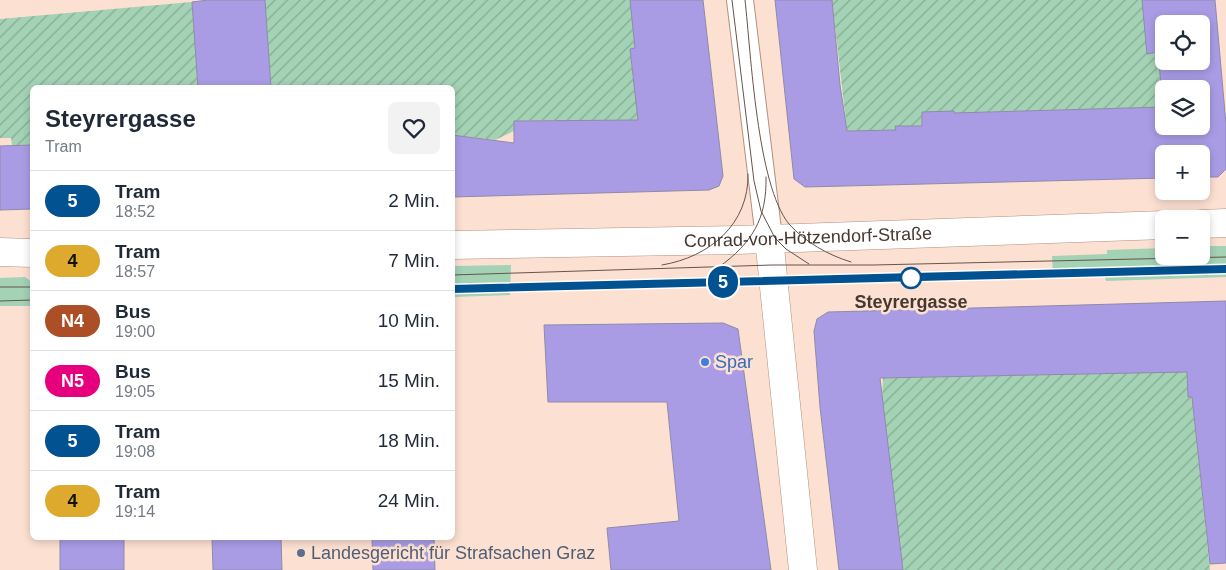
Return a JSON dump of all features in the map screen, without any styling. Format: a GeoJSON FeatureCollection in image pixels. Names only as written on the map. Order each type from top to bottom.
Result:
{"type":"FeatureCollection","features":[{"type":"Feature","properties":{"kind":"main road"},"geometry":{"type":"LineString","coordinates":[[1210,224],[1226,223]]}},
{"type":"Feature","properties":{"kind":"main road","name":"Conrad-von-Hötzendorf-Straße"},"geometry":{"type":"LineString","coordinates":[[455,245],[768,238],[1155,225]]}},
{"type":"Feature","properties":{"kind":"main road"},"geometry":{"type":"LineString","coordinates":[[768,238],[803,570]]}},
{"type":"Feature","properties":{"kind":"main road"},"geometry":{"type":"LineString","coordinates":[[0,252],[30,253]]}},
{"type":"Feature","properties":{"kind":"street"},"geometry":{"type":"LineString","coordinates":[[740,0],[768,238]]}},
{"type":"Feature","properties":{"kind":"green space"},"geometry":{"type":"Polygon","coordinates":[[[265,0],[630,0],[631,7],[635,7],[640,47],[630,49],[633,79],[648,132],[557,132],[557,120],[514,121],[514,131],[495,140],[455,135],[455,85],[271,85],[265,0]]]}},
{"type":"Feature","properties":{"kind":"green space"},"geometry":{"type":"Polygon","coordinates":[[[832,0],[1142,0],[1148,54],[1155,53],[1155,70],[1160,70],[1161,80],[1155,80],[1155,107],[986,112],[922,126],[896,126],[896,130],[847,131],[832,0]]]}},
{"type":"Feature","properties":{"kind":"green space"},"geometry":{"type":"Polygon","coordinates":[[[192,2],[198,85],[30,85],[30,145],[12,145],[11,138],[0,138],[0,19],[192,2]]]}},
{"type":"Feature","properties":{"kind":"green space"},"geometry":{"type":"Polygon","coordinates":[[[1210,246],[1226,246],[1226,277],[1106,281],[1105,277],[1053,278],[1052,256],[1107,254],[1107,250],[1155,248],[1155,265],[1210,265],[1210,246]]]}},
{"type":"Feature","properties":{"kind":"green space"},"geometry":{"type":"Polygon","coordinates":[[[511,265],[510,295],[455,297],[455,266],[511,265]]]}},
{"type":"Feature","properties":{"kind":"green space"},"geometry":{"type":"Polygon","coordinates":[[[25,277],[30,281],[30,306],[0,306],[0,278],[25,277]]]}},
{"type":"Feature","properties":{"kind":"green space"},"geometry":{"type":"Polygon","coordinates":[[[1187,371],[1188,397],[1192,397],[1210,570],[903,570],[882,399],[883,378],[1187,371]]]}},
{"type":"Feature","properties":{"kind":"building"},"geometry":{"type":"Polygon","coordinates":[[[208,0],[265,0],[271,85],[198,85],[192,2],[208,0]]]}},
{"type":"Feature","properties":{"kind":"building"},"geometry":{"type":"Polygon","coordinates":[[[630,0],[703,0],[723,176],[719,186],[709,190],[455,197],[455,135],[514,143],[514,121],[638,120],[630,49],[635,48],[630,0]]]}},
{"type":"Feature","properties":{"kind":"building"},"geometry":{"type":"Polygon","coordinates":[[[775,0],[832,0],[840,85],[847,131],[896,130],[895,126],[922,126],[922,112],[954,111],[954,113],[1155,107],[1155,135],[1210,135],[1210,80],[1161,80],[1160,70],[1210,70],[1210,15],[1155,15],[1155,53],[1147,54],[1142,0],[1215,0],[1226,124],[1226,169],[1218,177],[1210,177],[1210,145],[1155,145],[1155,178],[805,187],[794,179],[775,0]]]}},
{"type":"Feature","properties":{"kind":"building"},"geometry":{"type":"Polygon","coordinates":[[[30,145],[30,209],[0,210],[0,146],[30,145]]]}},
{"type":"Feature","properties":{"kind":"building"},"geometry":{"type":"Polygon","coordinates":[[[1226,301],[1226,563],[1210,564],[1192,397],[1188,397],[1187,372],[880,378],[903,570],[839,570],[820,407],[814,331],[817,319],[828,312],[1226,301]]]}},
{"type":"Feature","properties":{"kind":"building"},"geometry":{"type":"Polygon","coordinates":[[[723,323],[738,329],[771,570],[611,570],[607,528],[679,521],[667,402],[548,402],[544,325],[723,323]]]}},
{"type":"Feature","properties":{"kind":"building"},"geometry":{"type":"Polygon","coordinates":[[[60,540],[124,540],[124,570],[60,570],[60,540]]]}},
{"type":"Feature","properties":{"kind":"building"},"geometry":{"type":"Polygon","coordinates":[[[212,540],[281,540],[282,570],[213,570],[212,540]]]}},
{"type":"Feature","properties":{"kind":"building"},"geometry":{"type":"Polygon","coordinates":[[[372,540],[434,540],[435,570],[373,570],[372,540]]]}},
{"type":"Feature","properties":{"kind":"tram line"},"geometry":{"type":"LineString","coordinates":[[732,0],[754,181],[761,211],[775,238],[786,249],[809,264]]}},
{"type":"Feature","properties":{"kind":"tram line"},"geometry":{"type":"LineString","coordinates":[[745,0],[757,117],[769,180],[778,205],[789,224],[802,237],[825,252],[851,262]]}},
{"type":"Feature","properties":{"kind":"tram line"},"geometry":{"type":"LineString","coordinates":[[662,265],[680,261],[696,254],[711,246],[723,235],[734,223],[742,208],[747,192],[748,174]]}},
{"type":"Feature","properties":{"kind":"tram line"},"geometry":{"type":"LineString","coordinates":[[719,267],[740,249],[755,229],[764,205],[766,177]]}},
{"type":"Feature","properties":{"kind":"tram line"},"geometry":{"type":"LineString","coordinates":[[455,275],[772,265],[873,265],[1226,257]]}},
{"type":"Feature","properties":{"kind":"tram line"},"geometry":{"type":"LineString","coordinates":[[455,289],[1226,269]]}},
{"type":"Feature","properties":{"kind":"tram line","name":"5"},"geometry":{"type":"LineString","coordinates":[[455,289],[1226,269]]}},
{"type":"Feature","properties":{"kind":"tram line"},"geometry":{"type":"LineString","coordinates":[[0,287],[30,287]]}},
{"type":"Feature","properties":{"kind":"tram line"},"geometry":{"type":"LineString","coordinates":[[0,301],[30,300]]}},
{"type":"Feature","properties":{"kind":"place","name":"Steyrergasse"},"geometry":{"type":"Point","coordinates":[911,278]}},
{"type":"Feature","properties":{"kind":"place","name":"Spar"},"geometry":{"type":"Point","coordinates":[705,362]}},
{"type":"Feature","properties":{"kind":"place","name":"Landesgericht für Strafsachen Graz"},"geometry":{"type":"Point","coordinates":[301,553]}}]}
